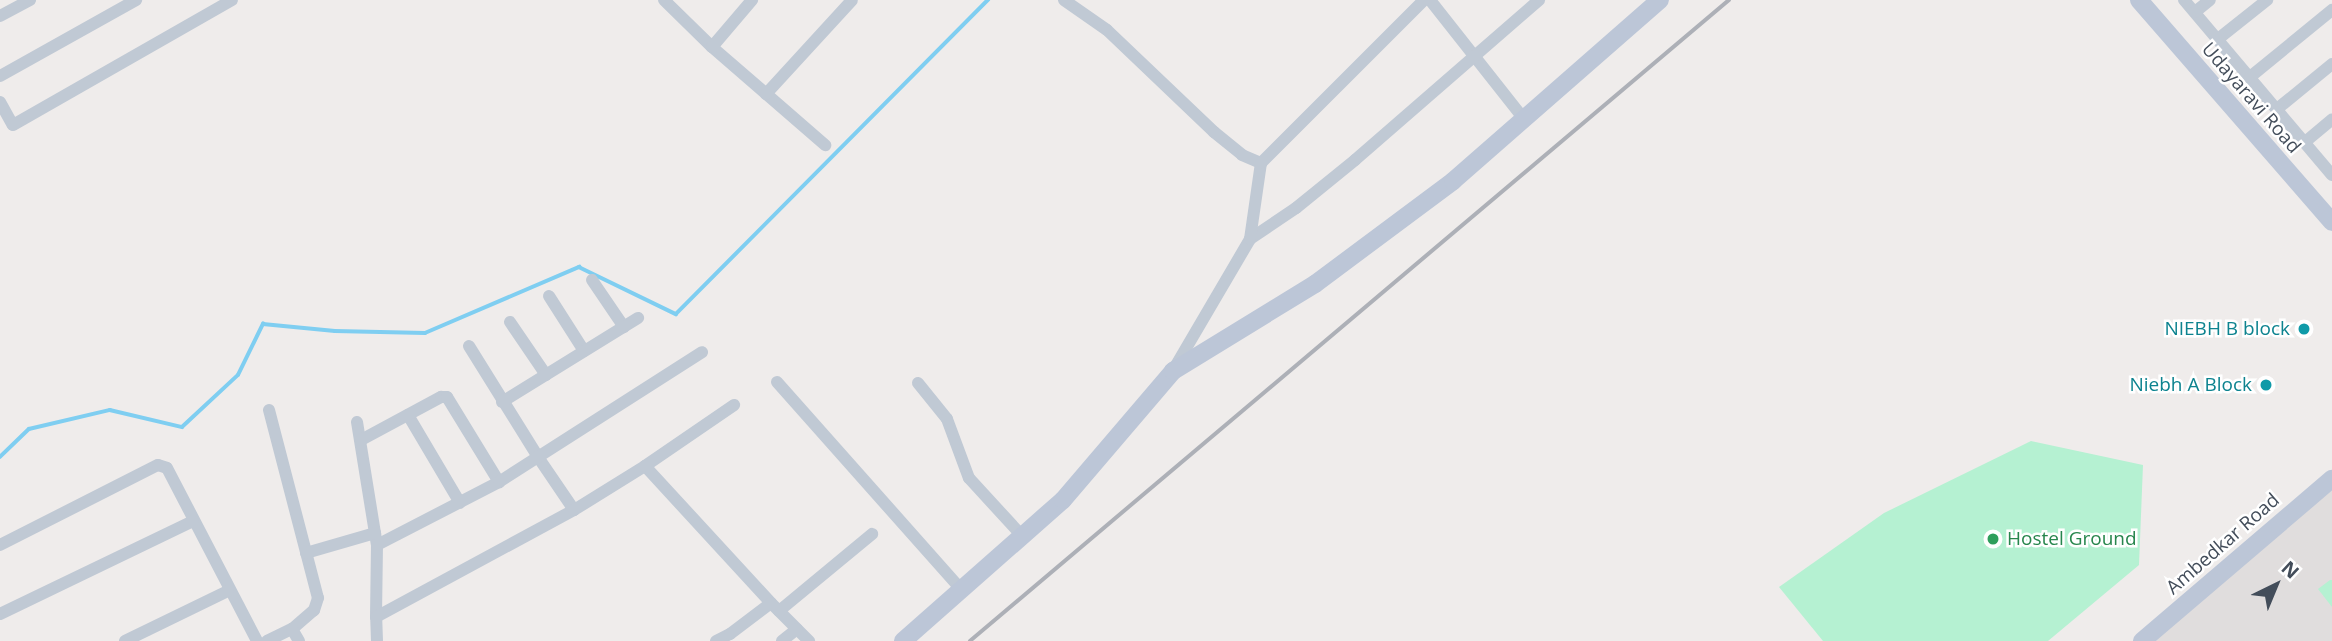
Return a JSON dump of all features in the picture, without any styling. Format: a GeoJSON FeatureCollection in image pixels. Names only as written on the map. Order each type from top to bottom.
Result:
{"type":"FeatureCollection","features":[{"type":"Feature","properties":{"kind":"street"},"geometry":{"type":"LineString","coordinates":[[0,16],[30,0]]}},
{"type":"Feature","properties":{"kind":"street"},"geometry":{"type":"LineString","coordinates":[[0,76],[136,0]]}},
{"type":"Feature","properties":{"kind":"street"},"geometry":{"type":"LineString","coordinates":[[0,102],[13,125],[232,0]]}},
{"type":"Feature","properties":{"kind":"street"},"geometry":{"type":"LineString","coordinates":[[712,47],[752,0]]}},
{"type":"Feature","properties":{"kind":"street"},"geometry":{"type":"LineString","coordinates":[[766,94],[852,0]]}},
{"type":"Feature","properties":{"kind":"street"},"geometry":{"type":"LineString","coordinates":[[1064,0],[1107,30],[1214,132],[1242,155],[1261,163]]}},
{"type":"Feature","properties":{"kind":"street"},"geometry":{"type":"LineString","coordinates":[[903,641],[1063,500],[1173,371],[1250,239],[1261,163],[1424,0]]}},
{"type":"Feature","properties":{"kind":"street"},"geometry":{"type":"LineString","coordinates":[[1430,0],[1524,119]]}},
{"type":"Feature","properties":{"kind":"street"},"geometry":{"type":"LineString","coordinates":[[1250,239],[1296,208],[1539,0]]}},
{"type":"Feature","properties":{"kind":"street"},"geometry":{"type":"LineString","coordinates":[[1173,371],[1315,284],[1452,181],[1660,0]]}},
{"type":"Feature","properties":{"kind":"street","name":"Udayaravi Road"},"geometry":{"type":"LineString","coordinates":[[2139,0],[2332,222]]}},
{"type":"Feature","properties":{"kind":"street"},"geometry":{"type":"LineString","coordinates":[[2185,0],[2331,172]]}},
{"type":"Feature","properties":{"kind":"street"},"geometry":{"type":"LineString","coordinates":[[2195,12],[2210,0]]}},
{"type":"Feature","properties":{"kind":"street"},"geometry":{"type":"LineString","coordinates":[[2218,39],[2267,0]]}},
{"type":"Feature","properties":{"kind":"street"},"geometry":{"type":"LineString","coordinates":[[672,2],[712,47],[825,145]]}},
{"type":"Feature","properties":{"kind":"street"},"geometry":{"type":"LineString","coordinates":[[2250,77],[2332,10]]}},
{"type":"Feature","properties":{"kind":"street"},"geometry":{"type":"LineString","coordinates":[[2277,108],[2332,64]]}},
{"type":"Feature","properties":{"kind":"street"},"geometry":{"type":"LineString","coordinates":[[2305,142],[2332,120]]}},
{"type":"Feature","properties":{"kind":"street"},"geometry":{"type":"LineString","coordinates":[[592,279],[624,327]]}},
{"type":"Feature","properties":{"kind":"street"},"geometry":{"type":"LineString","coordinates":[[549,296],[584,352]]}},
{"type":"Feature","properties":{"kind":"street"},"geometry":{"type":"LineString","coordinates":[[502,402],[638,318]]}},
{"type":"Feature","properties":{"kind":"street"},"geometry":{"type":"LineString","coordinates":[[510,322],[546,375]]}},
{"type":"Feature","properties":{"kind":"street"},"geometry":{"type":"LineString","coordinates":[[469,346],[537,457],[574,510]]}},
{"type":"Feature","properties":{"kind":"street"},"geometry":{"type":"LineString","coordinates":[[306,553],[376,539],[460,503],[499,482],[702,352]]}},
{"type":"Feature","properties":{"kind":"street"},"geometry":{"type":"LineString","coordinates":[[777,382],[961,589]]}},
{"type":"Feature","properties":{"kind":"street"},"geometry":{"type":"LineString","coordinates":[[918,383],[947,419],[969,478],[1023,537]]}},
{"type":"Feature","properties":{"kind":"street"},"geometry":{"type":"LineString","coordinates":[[360,440],[441,397],[447,397],[499,482]]}},
{"type":"Feature","properties":{"kind":"street"},"geometry":{"type":"LineString","coordinates":[[376,617],[574,510],[645,466],[734,405]]}},
{"type":"Feature","properties":{"kind":"street"},"geometry":{"type":"LineString","coordinates":[[267,641],[292,629],[318,605],[269,410]]}},
{"type":"Feature","properties":{"kind":"street"},"geometry":{"type":"LineString","coordinates":[[408,415],[460,503]]}},
{"type":"Feature","properties":{"kind":"street"},"geometry":{"type":"LineString","coordinates":[[357,422],[376,539],[377,641]]}},
{"type":"Feature","properties":{"kind":"street"},"geometry":{"type":"LineString","coordinates":[[0,545],[158,465],[167,468],[228,591],[257,641]]}},
{"type":"Feature","properties":{"kind":"street"},"geometry":{"type":"LineString","coordinates":[[645,466],[775,608],[809,641]]}},
{"type":"Feature","properties":{"kind":"street","name":"Ambedkar Road"},"geometry":{"type":"LineString","coordinates":[[2141,641],[2332,479]]}},
{"type":"Feature","properties":{"kind":"street"},"geometry":{"type":"LineString","coordinates":[[0,614],[194,521]]}},
{"type":"Feature","properties":{"kind":"street"},"geometry":{"type":"LineString","coordinates":[[716,641],[775,608],[872,534]]}},
{"type":"Feature","properties":{"kind":"street"},"geometry":{"type":"LineString","coordinates":[[125,641],[228,591]]}},
{"type":"Feature","properties":{"kind":"street"},"geometry":{"type":"LineString","coordinates":[[292,629],[299,641]]}},
{"type":"Feature","properties":{"kind":"street"},"geometry":{"type":"LineString","coordinates":[[782,641],[797,629]]}},
{"type":"Feature","properties":{"kind":"shaded area"},"geometry":{"type":"Polygon","coordinates":[[[2332,490],[2332,641],[2148,641],[2332,490]]]}},
{"type":"Feature","properties":{"kind":"green space","name":"Hostel Ground"},"geometry":{"type":"Polygon","coordinates":[[[2031,441],[2143,465],[2139,565],[2048,641],[1823,641],[1779,587],[1884,513],[2031,441]]]}},
{"type":"Feature","properties":{"kind":"green space"},"geometry":{"type":"Polygon","coordinates":[[[2332,580],[2332,607],[2318,589],[2332,580]]]}},
{"type":"Feature","properties":{"kind":"waterway"},"geometry":{"type":"LineString","coordinates":[[0,457],[29,429],[110,410],[182,427],[238,375],[263,324],[335,331],[425,333],[579,267],[676,314],[988,0]]}},
{"type":"Feature","properties":{"kind":"railway"},"geometry":{"type":"LineString","coordinates":[[970,641],[1729,0]]}},
{"type":"Feature","properties":{"kind":"place","name":"NIEBH B block"},"geometry":{"type":"Point","coordinates":[2304,329]}},
{"type":"Feature","properties":{"kind":"place","name":"Niebh A Block"},"geometry":{"type":"Point","coordinates":[2266,385]}},
{"type":"Feature","properties":{"kind":"place","name":"Hostel Ground"},"geometry":{"type":"Point","coordinates":[1993,539]}}]}
